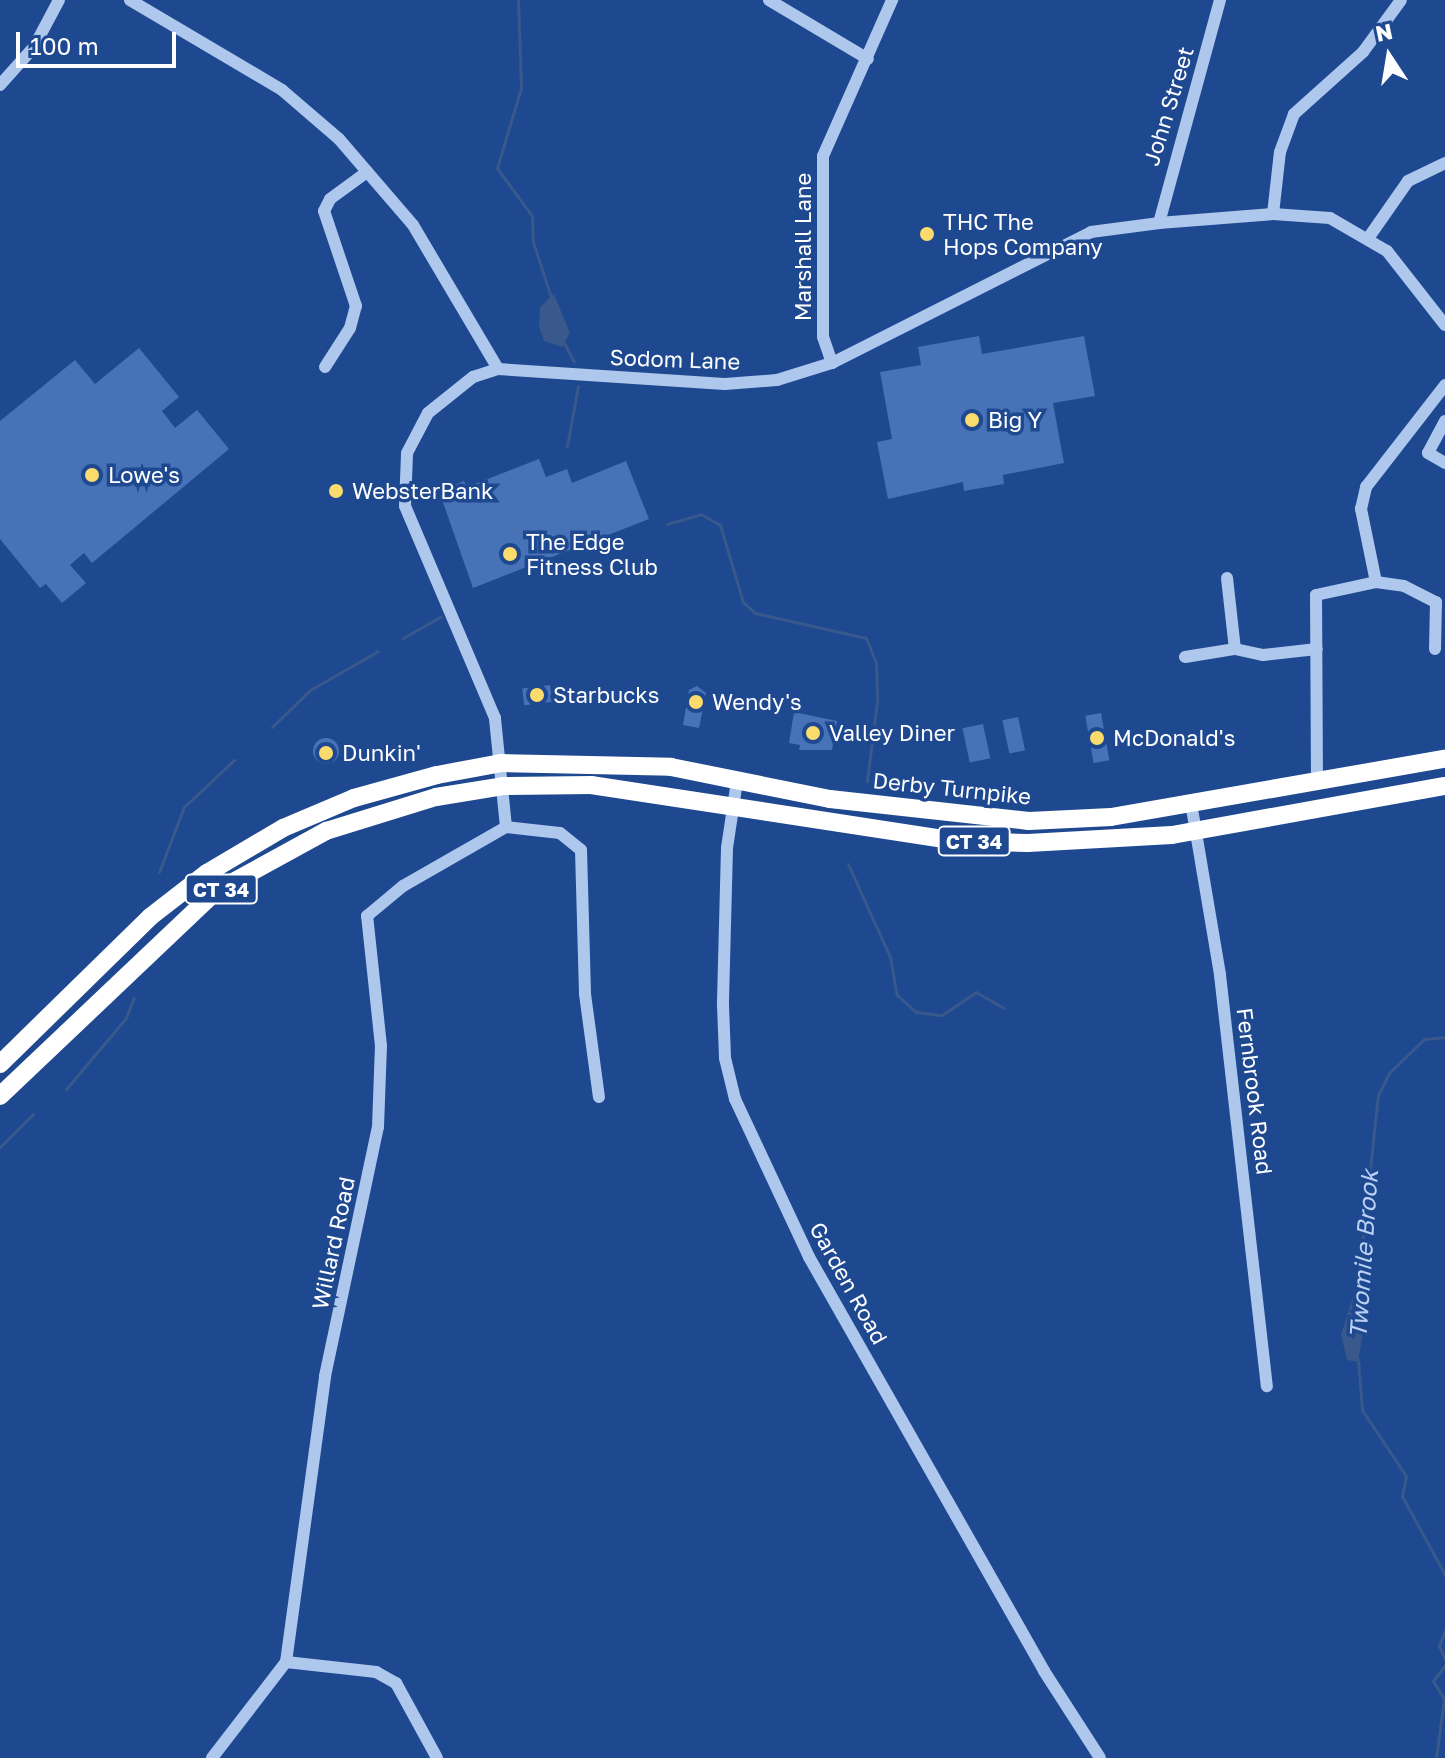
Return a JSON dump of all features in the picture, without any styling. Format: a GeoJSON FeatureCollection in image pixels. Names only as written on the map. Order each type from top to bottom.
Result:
{"type":"FeatureCollection","features":[{"type":"Feature","properties":{"kind":"highway","name":"Derby Turnpike"},"geometry":{"type":"LineString","coordinates":[[501,763],[671,767],[728,780],[957,817],[1029,821],[1159,808],[1445,759]]}},
{"type":"Feature","properties":{"kind":"highway","name":"CT 34"},"geometry":{"type":"LineString","coordinates":[[0,1064],[150,917],[246,848],[354,798],[501,763]]}},
{"type":"Feature","properties":{"kind":"highway"},"geometry":{"type":"LineString","coordinates":[[724,804],[728,780]]}},
{"type":"Feature","properties":{"kind":"highway","name":"CT 34"},"geometry":{"type":"LineString","coordinates":[[0,1096],[166,934],[254,868],[361,818],[503,786],[591,785],[956,841],[1163,836],[1445,786]]}},
{"type":"Feature","properties":{"kind":"highway"},"geometry":{"type":"LineString","coordinates":[[1159,808],[1163,836]]}},
{"type":"Feature","properties":{"kind":"street"},"geometry":{"type":"LineString","coordinates":[[0,85],[34,47],[59,0]]}},
{"type":"Feature","properties":{"kind":"street"},"geometry":{"type":"LineString","coordinates":[[130,0],[282,90],[367,172],[413,225],[498,369]]}},
{"type":"Feature","properties":{"kind":"street"},"geometry":{"type":"LineString","coordinates":[[769,0],[868,59]]}},
{"type":"Feature","properties":{"kind":"street","name":"Marshall Lane"},"geometry":{"type":"LineString","coordinates":[[832,363],[823,337],[823,156],[892,0]]}},
{"type":"Feature","properties":{"kind":"street","name":"John Street"},"geometry":{"type":"LineString","coordinates":[[1159,223],[1220,0]]}},
{"type":"Feature","properties":{"kind":"street"},"geometry":{"type":"LineString","coordinates":[[1273,214],[1280,152],[1294,114],[1363,52],[1401,0]]}},
{"type":"Feature","properties":{"kind":"street"},"geometry":{"type":"LineString","coordinates":[[1369,237],[1408,181],[1445,163]]}},
{"type":"Feature","properties":{"kind":"street"},"geometry":{"type":"LineString","coordinates":[[325,367],[350,328],[356,306],[324,211],[330,199],[367,172]]}},
{"type":"Feature","properties":{"kind":"street","name":"Sodom Lane"},"geometry":{"type":"LineString","coordinates":[[503,786],[495,718],[412,526],[403,481],[407,453],[428,413],[463,383],[498,369],[725,384],[777,380],[832,363],[1041,253],[1091,232],[1273,214],[1330,218],[1369,237],[1445,325]]}},
{"type":"Feature","properties":{"kind":"street"},"geometry":{"type":"LineString","coordinates":[[1376,582],[1361,509],[1366,487],[1445,385]]}},
{"type":"Feature","properties":{"kind":"street"},"geometry":{"type":"LineString","coordinates":[[1445,421],[1428,453],[1445,463]]}},
{"type":"Feature","properties":{"kind":"street"},"geometry":{"type":"LineString","coordinates":[[1227,578],[1235,649]]}},
{"type":"Feature","properties":{"kind":"street"},"geometry":{"type":"LineString","coordinates":[[1317,782],[1316,595],[1376,582],[1404,586],[1436,602],[1435,649]]}},
{"type":"Feature","properties":{"kind":"street"},"geometry":{"type":"LineString","coordinates":[[1185,657],[1235,649],[1263,655],[1317,649]]}},
{"type":"Feature","properties":{"kind":"street"},"geometry":{"type":"LineString","coordinates":[[503,786],[506,827],[560,833],[581,850],[585,994],[599,1097]]}},
{"type":"Feature","properties":{"kind":"street","name":"Fernbrook Road"},"geometry":{"type":"LineString","coordinates":[[1191,803],[1222,988],[1267,1386]]}},
{"type":"Feature","properties":{"kind":"street","name":"Garden Road"},"geometry":{"type":"LineString","coordinates":[[724,804],[724,1043],[742,1119],[809,1257],[1044,1671],[1100,1758]]}},
{"type":"Feature","properties":{"kind":"street","name":"Willard Road"},"geometry":{"type":"LineString","coordinates":[[212,1758],[286,1662],[325,1376],[378,1127],[381,1046],[367,916],[403,886],[506,827]]}},
{"type":"Feature","properties":{"kind":"street"},"geometry":{"type":"LineString","coordinates":[[286,1662],[376,1672],[396,1683],[437,1758]]}},
{"type":"Feature","properties":{"kind":"water"},"geometry":{"type":"Polygon","coordinates":[[[554,294],[570,333],[562,347],[544,341],[539,327],[540,307],[554,294]]]}},
{"type":"Feature","properties":{"kind":"water"},"geometry":{"type":"Polygon","coordinates":[[[1358,1281],[1363,1333],[1358,1362],[1347,1360],[1341,1335],[1358,1281]]]}},
{"type":"Feature","properties":{"kind":"building","name":"Big Y"},"geometry":{"type":"Polygon","coordinates":[[[979,336],[982,354],[1084,336],[1095,396],[1053,403],[1064,463],[1003,475],[1004,484],[964,491],[963,482],[888,499],[877,442],[892,439],[880,372],[921,365],[918,347],[979,336]]]}},
{"type":"Feature","properties":{"kind":"building","name":"Lowe's"},"geometry":{"type":"Polygon","coordinates":[[[139,348],[179,397],[162,411],[175,428],[197,410],[229,449],[92,563],[84,553],[70,565],[86,583],[62,603],[46,584],[40,588],[0,539],[0,421],[75,360],[95,384],[139,348]]]}},
{"type":"Feature","properties":{"kind":"building","name":"The Edge Fitness Club"},"geometry":{"type":"Polygon","coordinates":[[[539,459],[546,477],[567,469],[572,483],[626,461],[649,519],[473,588],[439,491],[464,481],[467,487],[539,459]]]}},
{"type":"Feature","properties":{"kind":"building","name":"Starbucks"},"geometry":{"type":"Polygon","coordinates":[[[550,685],[552,702],[524,705],[522,688],[550,685]]]}},
{"type":"Feature","properties":{"kind":"building","name":"Wendy's"},"geometry":{"type":"Polygon","coordinates":[[[697,686],[706,693],[699,728],[683,725],[689,690],[697,686]]]}},
{"type":"Feature","properties":{"kind":"building","name":"Valley Diner"},"geometry":{"type":"Polygon","coordinates":[[[794,712],[837,721],[832,750],[799,750],[800,745],[789,743],[794,712]]]}},
{"type":"Feature","properties":{"kind":"building","name":"McDonald's"},"geometry":{"type":"Polygon","coordinates":[[[1101,713],[1109,760],[1094,763],[1085,716],[1101,713]]]}},
{"type":"Feature","properties":{"kind":"building"},"geometry":{"type":"Polygon","coordinates":[[[1018,717],[1025,750],[1009,754],[1002,720],[1018,717]]]}},
{"type":"Feature","properties":{"kind":"building"},"geometry":{"type":"Polygon","coordinates":[[[983,724],[990,758],[970,763],[962,728],[983,724]]]}},
{"type":"Feature","properties":{"kind":"building","name":"Dunkin'"},"geometry":{"type":"Polygon","coordinates":[[[326,738],[336,741],[339,751],[336,761],[326,764],[316,761],[313,751],[316,741],[326,738]]]}},
{"type":"Feature","properties":{"kind":"waterway"},"geometry":{"type":"LineString","coordinates":[[518,0],[521,88],[497,168],[532,216],[533,242],[551,297]]}},
{"type":"Feature","properties":{"kind":"waterway"},"geometry":{"type":"LineString","coordinates":[[564,343],[574,362]]}},
{"type":"Feature","properties":{"kind":"waterway"},"geometry":{"type":"LineString","coordinates":[[567,446],[578,386]]}},
{"type":"Feature","properties":{"kind":"waterway"},"geometry":{"type":"LineString","coordinates":[[667,524],[701,514],[720,525],[743,602],[755,613],[866,638],[876,663],[877,701],[867,781]]}},
{"type":"Feature","properties":{"kind":"waterway"},"geometry":{"type":"LineString","coordinates":[[403,638],[440,617]]}},
{"type":"Feature","properties":{"kind":"waterway"},"geometry":{"type":"LineString","coordinates":[[272,727],[310,690],[378,651]]}},
{"type":"Feature","properties":{"kind":"waterway"},"geometry":{"type":"LineString","coordinates":[[159,872],[184,807],[234,760]]}},
{"type":"Feature","properties":{"kind":"waterway"},"geometry":{"type":"LineString","coordinates":[[848,864],[890,957],[897,995],[916,1012],[942,1015],[976,992],[1004,1008]]}},
{"type":"Feature","properties":{"kind":"waterway"},"geometry":{"type":"LineString","coordinates":[[66,1089],[126,1018],[134,997]]}},
{"type":"Feature","properties":{"kind":"waterway","name":"Twomile Brook"},"geometry":{"type":"LineString","coordinates":[[1358,1284],[1378,1095],[1389,1073],[1424,1039],[1445,1037]]}},
{"type":"Feature","properties":{"kind":"waterway"},"geometry":{"type":"LineString","coordinates":[[0,1147],[33,1114]]}},
{"type":"Feature","properties":{"kind":"waterway","name":"Twomile Brook"},"geometry":{"type":"LineString","coordinates":[[1358,1359],[1362,1410],[1406,1476],[1402,1496],[1445,1575]]}},
{"type":"Feature","properties":{"kind":"waterway","name":"Twomile Brook"},"geometry":{"type":"LineString","coordinates":[[1445,1630],[1439,1646],[1445,1659]]}},
{"type":"Feature","properties":{"kind":"waterway","name":"Twomile Brook"},"geometry":{"type":"LineString","coordinates":[[1436,1758],[1444,1699],[1433,1681],[1445,1665]]}},
{"type":"Feature","properties":{"kind":"place","name":"THC The Hops Company"},"geometry":{"type":"Point","coordinates":[927,234]}},
{"type":"Feature","properties":{"kind":"place","name":"Big Y"},"geometry":{"type":"Point","coordinates":[972,420]}},
{"type":"Feature","properties":{"kind":"place","name":"Lowe's"},"geometry":{"type":"Point","coordinates":[92,475]}},
{"type":"Feature","properties":{"kind":"place","name":"WebsterBank"},"geometry":{"type":"Point","coordinates":[336,491]}},
{"type":"Feature","properties":{"kind":"place","name":"The Edge Fitness Club"},"geometry":{"type":"Point","coordinates":[510,554]}},
{"type":"Feature","properties":{"kind":"place","name":"Starbucks"},"geometry":{"type":"Point","coordinates":[537,695]}},
{"type":"Feature","properties":{"kind":"place","name":"Wendy's"},"geometry":{"type":"Point","coordinates":[696,702]}},
{"type":"Feature","properties":{"kind":"place","name":"Valley Diner"},"geometry":{"type":"Point","coordinates":[813,733]}},
{"type":"Feature","properties":{"kind":"place","name":"McDonald's"},"geometry":{"type":"Point","coordinates":[1097,738]}},
{"type":"Feature","properties":{"kind":"place","name":"Dunkin'"},"geometry":{"type":"Point","coordinates":[326,753]}}]}
